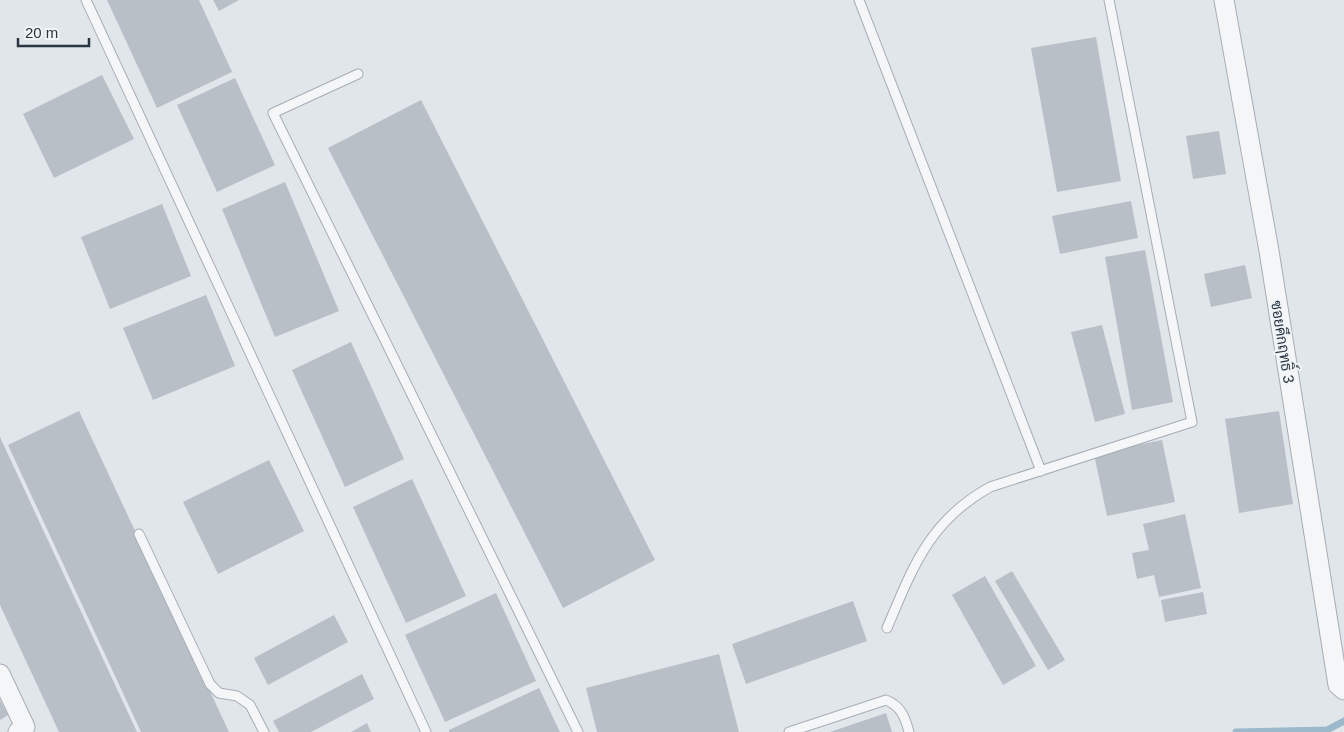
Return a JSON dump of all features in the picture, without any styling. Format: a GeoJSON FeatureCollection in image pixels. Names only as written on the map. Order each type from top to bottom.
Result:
{"type":"FeatureCollection","features":[{"type":"Feature","properties":{"kind":"street","name":"ซอยคึกฤทธิ์ 3"},"geometry":{"type":"LineString","coordinates":[[1224,0],[1269,251],[1341,688]]}},
{"type":"Feature","properties":{"kind":"street"},"geometry":{"type":"LineString","coordinates":[[0,674],[25,726],[18,732]]}},
{"type":"Feature","properties":{"kind":"lane"},"geometry":{"type":"LineString","coordinates":[[86,0],[426,732]]}},
{"type":"Feature","properties":{"kind":"lane"},"geometry":{"type":"LineString","coordinates":[[859,0],[1041,471]]}},
{"type":"Feature","properties":{"kind":"lane"},"geometry":{"type":"LineString","coordinates":[[887,628],[920,555],[936,531],[971,498],[990,487],[1192,422],[1109,0]]}},
{"type":"Feature","properties":{"kind":"lane"},"geometry":{"type":"LineString","coordinates":[[358,74],[273,113],[578,732]]}},
{"type":"Feature","properties":{"kind":"lane"},"geometry":{"type":"LineString","coordinates":[[139,534],[210,684],[219,693],[237,696],[250,705],[264,732]]}},
{"type":"Feature","properties":{"kind":"lane"},"geometry":{"type":"LineString","coordinates":[[790,732],[886,700],[896,704],[905,718],[909,732]]}},
{"type":"Feature","properties":{"kind":"building"},"geometry":{"type":"Polygon","coordinates":[[[107,0],[199,0],[232,72],[157,108],[107,0]]]}},
{"type":"Feature","properties":{"kind":"building"},"geometry":{"type":"Polygon","coordinates":[[[213,0],[239,0],[219,11],[213,0]]]}},
{"type":"Feature","properties":{"kind":"building"},"geometry":{"type":"Polygon","coordinates":[[[1096,37],[1121,181],[1057,192],[1031,48],[1096,37]]]}},
{"type":"Feature","properties":{"kind":"building"},"geometry":{"type":"Polygon","coordinates":[[[102,75],[134,139],[54,178],[23,114],[102,75]]]}},
{"type":"Feature","properties":{"kind":"building"},"geometry":{"type":"Polygon","coordinates":[[[235,78],[275,165],[217,192],[177,105],[235,78]]]}},
{"type":"Feature","properties":{"kind":"building"},"geometry":{"type":"Polygon","coordinates":[[[421,100],[655,560],[563,608],[328,148],[421,100]]]}},
{"type":"Feature","properties":{"kind":"building"},"geometry":{"type":"Polygon","coordinates":[[[1219,131],[1226,174],[1193,179],[1186,136],[1219,131]]]}},
{"type":"Feature","properties":{"kind":"building"},"geometry":{"type":"Polygon","coordinates":[[[285,182],[339,311],[275,337],[222,209],[285,182]]]}},
{"type":"Feature","properties":{"kind":"building"},"geometry":{"type":"Polygon","coordinates":[[[1131,201],[1138,238],[1060,254],[1052,216],[1131,201]]]}},
{"type":"Feature","properties":{"kind":"building"},"geometry":{"type":"Polygon","coordinates":[[[162,204],[191,276],[110,309],[81,237],[162,204]]]}},
{"type":"Feature","properties":{"kind":"building"},"geometry":{"type":"Polygon","coordinates":[[[1145,250],[1173,402],[1132,410],[1105,257],[1145,250]]]}},
{"type":"Feature","properties":{"kind":"building"},"geometry":{"type":"Polygon","coordinates":[[[1245,265],[1252,298],[1211,307],[1204,274],[1245,265]]]}},
{"type":"Feature","properties":{"kind":"building"},"geometry":{"type":"Polygon","coordinates":[[[206,295],[235,366],[153,400],[123,328],[206,295]]]}},
{"type":"Feature","properties":{"kind":"building"},"geometry":{"type":"Polygon","coordinates":[[[1102,325],[1125,414],[1095,422],[1071,332],[1102,325]]]}},
{"type":"Feature","properties":{"kind":"building"},"geometry":{"type":"Polygon","coordinates":[[[351,342],[404,459],[345,487],[292,370],[351,342]]]}},
{"type":"Feature","properties":{"kind":"building"},"geometry":{"type":"Polygon","coordinates":[[[79,411],[229,732],[141,732],[8,445],[79,411]]]}},
{"type":"Feature","properties":{"kind":"building"},"geometry":{"type":"Polygon","coordinates":[[[1279,411],[1293,504],[1239,513],[1225,419],[1279,411]]]}},
{"type":"Feature","properties":{"kind":"building"},"geometry":{"type":"Polygon","coordinates":[[[0,437],[137,732],[59,732],[0,605],[0,437]]]}},
{"type":"Feature","properties":{"kind":"building"},"geometry":{"type":"Polygon","coordinates":[[[1162,440],[1175,502],[1107,516],[1094,454],[1162,440]]]}},
{"type":"Feature","properties":{"kind":"building"},"geometry":{"type":"Polygon","coordinates":[[[269,460],[304,531],[218,574],[183,502],[269,460]]]}},
{"type":"Feature","properties":{"kind":"building"},"geometry":{"type":"Polygon","coordinates":[[[412,479],[466,596],[406,623],[353,507],[412,479]]]}},
{"type":"Feature","properties":{"kind":"building"},"geometry":{"type":"Polygon","coordinates":[[[1185,514],[1201,588],[1159,597],[1154,575],[1137,579],[1132,553],[1149,550],[1143,524],[1185,514]]]}},
{"type":"Feature","properties":{"kind":"building"},"geometry":{"type":"Polygon","coordinates":[[[1012,571],[1065,660],[1048,670],[995,581],[1012,571]]]}},
{"type":"Feature","properties":{"kind":"building"},"geometry":{"type":"Polygon","coordinates":[[[985,576],[1036,666],[1003,685],[952,595],[985,576]]]}},
{"type":"Feature","properties":{"kind":"building"},"geometry":{"type":"Polygon","coordinates":[[[1203,592],[1207,614],[1165,622],[1161,600],[1203,592]]]}},
{"type":"Feature","properties":{"kind":"building"},"geometry":{"type":"Polygon","coordinates":[[[496,593],[536,681],[445,722],[405,635],[496,593]]]}},
{"type":"Feature","properties":{"kind":"building"},"geometry":{"type":"Polygon","coordinates":[[[853,601],[867,641],[746,684],[732,644],[853,601]]]}},
{"type":"Feature","properties":{"kind":"building"},"geometry":{"type":"Polygon","coordinates":[[[334,615],[348,642],[268,685],[254,658],[334,615]]]}},
{"type":"Feature","properties":{"kind":"building"},"geometry":{"type":"Polygon","coordinates":[[[719,654],[739,732],[597,732],[586,688],[719,654]]]}},
{"type":"Feature","properties":{"kind":"building"},"geometry":{"type":"Polygon","coordinates":[[[362,674],[374,699],[311,732],[279,732],[273,721],[362,674]]]}},
{"type":"Feature","properties":{"kind":"building"},"geometry":{"type":"Polygon","coordinates":[[[539,688],[560,732],[449,732],[449,730],[539,688]]]}},
{"type":"Feature","properties":{"kind":"building"},"geometry":{"type":"Polygon","coordinates":[[[0,700],[8,715],[0,720],[0,700]]]}},
{"type":"Feature","properties":{"kind":"building"},"geometry":{"type":"Polygon","coordinates":[[[886,713],[892,732],[830,732],[886,713]]]}},
{"type":"Feature","properties":{"kind":"building"},"geometry":{"type":"Polygon","coordinates":[[[367,723],[371,732],[351,732],[367,723]]]}},
{"type":"Feature","properties":{"kind":"waterway"},"geometry":{"type":"LineString","coordinates":[[1236,732],[1327,730],[1344,721]]}}]}
